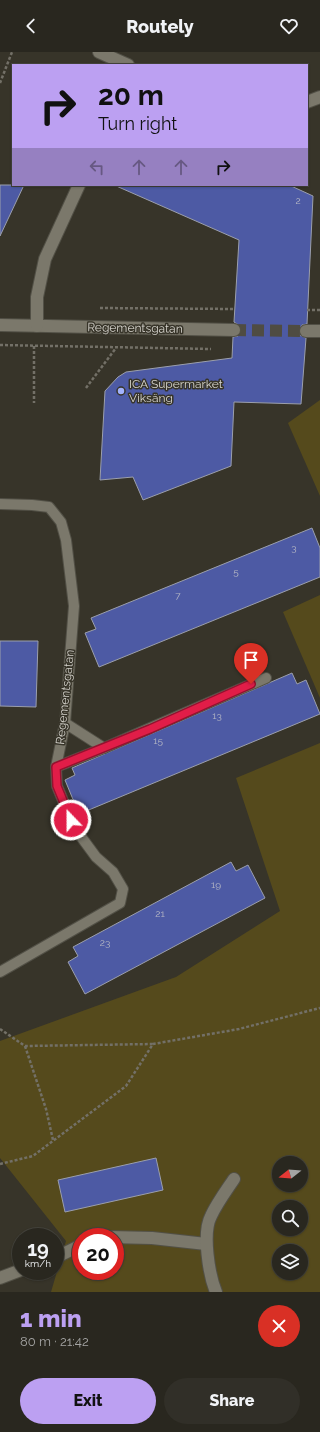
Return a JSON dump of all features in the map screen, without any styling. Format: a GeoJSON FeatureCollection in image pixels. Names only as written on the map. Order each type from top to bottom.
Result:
{"type":"FeatureCollection","features":[{"type":"Feature","properties":{"kind":"street"},"geometry":{"type":"LineString","coordinates":[[99,52],[126,64]]}},
{"type":"Feature","properties":{"kind":"street"},"geometry":{"type":"LineString","coordinates":[[308,102],[320,97]]}},
{"type":"Feature","properties":{"kind":"street"},"geometry":{"type":"LineString","coordinates":[[37,326],[37,297],[45,259],[79,186]]}},
{"type":"Feature","properties":{"kind":"street","name":"Regementsgatan"},"geometry":{"type":"LineString","coordinates":[[0,325],[234,330]]}},
{"type":"Feature","properties":{"kind":"street"},"geometry":{"type":"LineString","coordinates":[[306,331],[320,332]]}},
{"type":"Feature","properties":{"kind":"street"},"geometry":{"type":"LineString","coordinates":[[216,1292],[213,1286],[206,1244],[210,1217],[234,1178]]}},
{"type":"Feature","properties":{"kind":"street"},"geometry":{"type":"LineString","coordinates":[[124,1237],[152,1238],[206,1244]]}},
{"type":"Feature","properties":{"kind":"street"},"geometry":{"type":"LineString","coordinates":[[0,1278],[12,1273]]}},
{"type":"Feature","properties":{"kind":"lane","name":"Regementsgatan"},"geometry":{"type":"LineString","coordinates":[[0,504],[49,507],[61,522],[66,540],[74,606],[65,722],[56,767],[57,786],[71,820],[82,838],[96,857],[113,872],[123,889],[120,903],[0,972]]}},
{"type":"Feature","properties":{"kind":"lane"},"geometry":{"type":"LineString","coordinates":[[56,767],[104,748],[266,678]]}},
{"type":"Feature","properties":{"kind":"lane"},"geometry":{"type":"LineString","coordinates":[[65,722],[104,748]]}},
{"type":"Feature","properties":{"kind":"path"},"geometry":{"type":"LineString","coordinates":[[0,83],[12,52]]}},
{"type":"Feature","properties":{"kind":"path"},"geometry":{"type":"LineString","coordinates":[[93,308],[235,309]]}},
{"type":"Feature","properties":{"kind":"path"},"geometry":{"type":"LineString","coordinates":[[307,310],[320,310]]}},
{"type":"Feature","properties":{"kind":"path"},"geometry":{"type":"LineString","coordinates":[[34,403],[33,346],[37,326]]}},
{"type":"Feature","properties":{"kind":"path"},"geometry":{"type":"LineString","coordinates":[[0,345],[217,349]]}},
{"type":"Feature","properties":{"kind":"path"},"geometry":{"type":"LineString","coordinates":[[86,388],[116,347]]}},
{"type":"Feature","properties":{"kind":"path"},"geometry":{"type":"LineString","coordinates":[[0,1029],[25,1046],[153,1044],[239,1029],[320,1008]]}},
{"type":"Feature","properties":{"kind":"path"},"geometry":{"type":"LineString","coordinates":[[0,1164],[33,1156],[126,1086],[153,1044]]}},
{"type":"Feature","properties":{"kind":"path"},"geometry":{"type":"LineString","coordinates":[[25,1046],[46,1109],[53,1140]]}},
{"type":"Feature","properties":{"kind":"shaded area"},"geometry":{"type":"Polygon","coordinates":[[[320,400],[320,496],[288,423],[320,400]]]}},
{"type":"Feature","properties":{"kind":"shaded area"},"geometry":{"type":"Polygon","coordinates":[[[320,595],[320,698],[283,612],[320,595]]]}},
{"type":"Feature","properties":{"kind":"shaded area"},"geometry":{"type":"Polygon","coordinates":[[[320,743],[320,1292],[51,1292],[55,1280],[64,1280],[64,1248],[66,1241],[64,1238],[64,1228],[56,1228],[0,1158],[0,1041],[176,977],[280,911],[236,778],[320,743]]]}},
{"type":"Feature","properties":{"kind":"building"},"geometry":{"type":"Polygon","coordinates":[[[0,185],[24,186],[0,236],[0,185]]]}},
{"type":"Feature","properties":{"kind":"building"},"geometry":{"type":"Polygon","coordinates":[[[116,186],[291,186],[313,196],[307,324],[302,325],[299,331],[300,335],[306,338],[301,404],[234,402],[231,466],[143,500],[133,477],[100,480],[105,391],[118,377],[126,372],[232,358],[233,337],[238,336],[241,331],[240,326],[234,322],[239,240],[116,186]]]}},
{"type":"Feature","properties":{"kind":"building"},"geometry":{"type":"Polygon","coordinates":[[[312,528],[320,548],[320,577],[99,667],[85,633],[96,629],[91,618],[312,528]]]}},
{"type":"Feature","properties":{"kind":"building"},"geometry":{"type":"Polygon","coordinates":[[[0,641],[38,641],[36,707],[0,706],[0,641]]]}},
{"type":"Feature","properties":{"kind":"building"},"geometry":{"type":"Polygon","coordinates":[[[292,673],[297,684],[306,680],[320,714],[79,814],[65,780],[75,775],[72,768],[292,673]]]}},
{"type":"Feature","properties":{"kind":"building"},"geometry":{"type":"Polygon","coordinates":[[[231,862],[236,871],[248,865],[265,898],[85,994],[68,962],[78,956],[73,947],[231,862]]]}},
{"type":"Feature","properties":{"kind":"building"},"geometry":{"type":"Polygon","coordinates":[[[156,1158],[163,1190],[65,1212],[58,1180],[156,1158]]]}},
{"type":"Feature","properties":{"kind":"tunnel"},"geometry":{"type":"LineString","coordinates":[[234,330],[306,331]]}},
{"type":"Feature","properties":{"kind":"place","name":"ICA Supermarket Viksäng"},"geometry":{"type":"Point","coordinates":[121,391]}},
{"type":"Feature","properties":{"kind":"route"},"geometry":{"type":"LineString","coordinates":[[71,820],[57,786],[56,767],[150,729],[251,684]]}}]}
